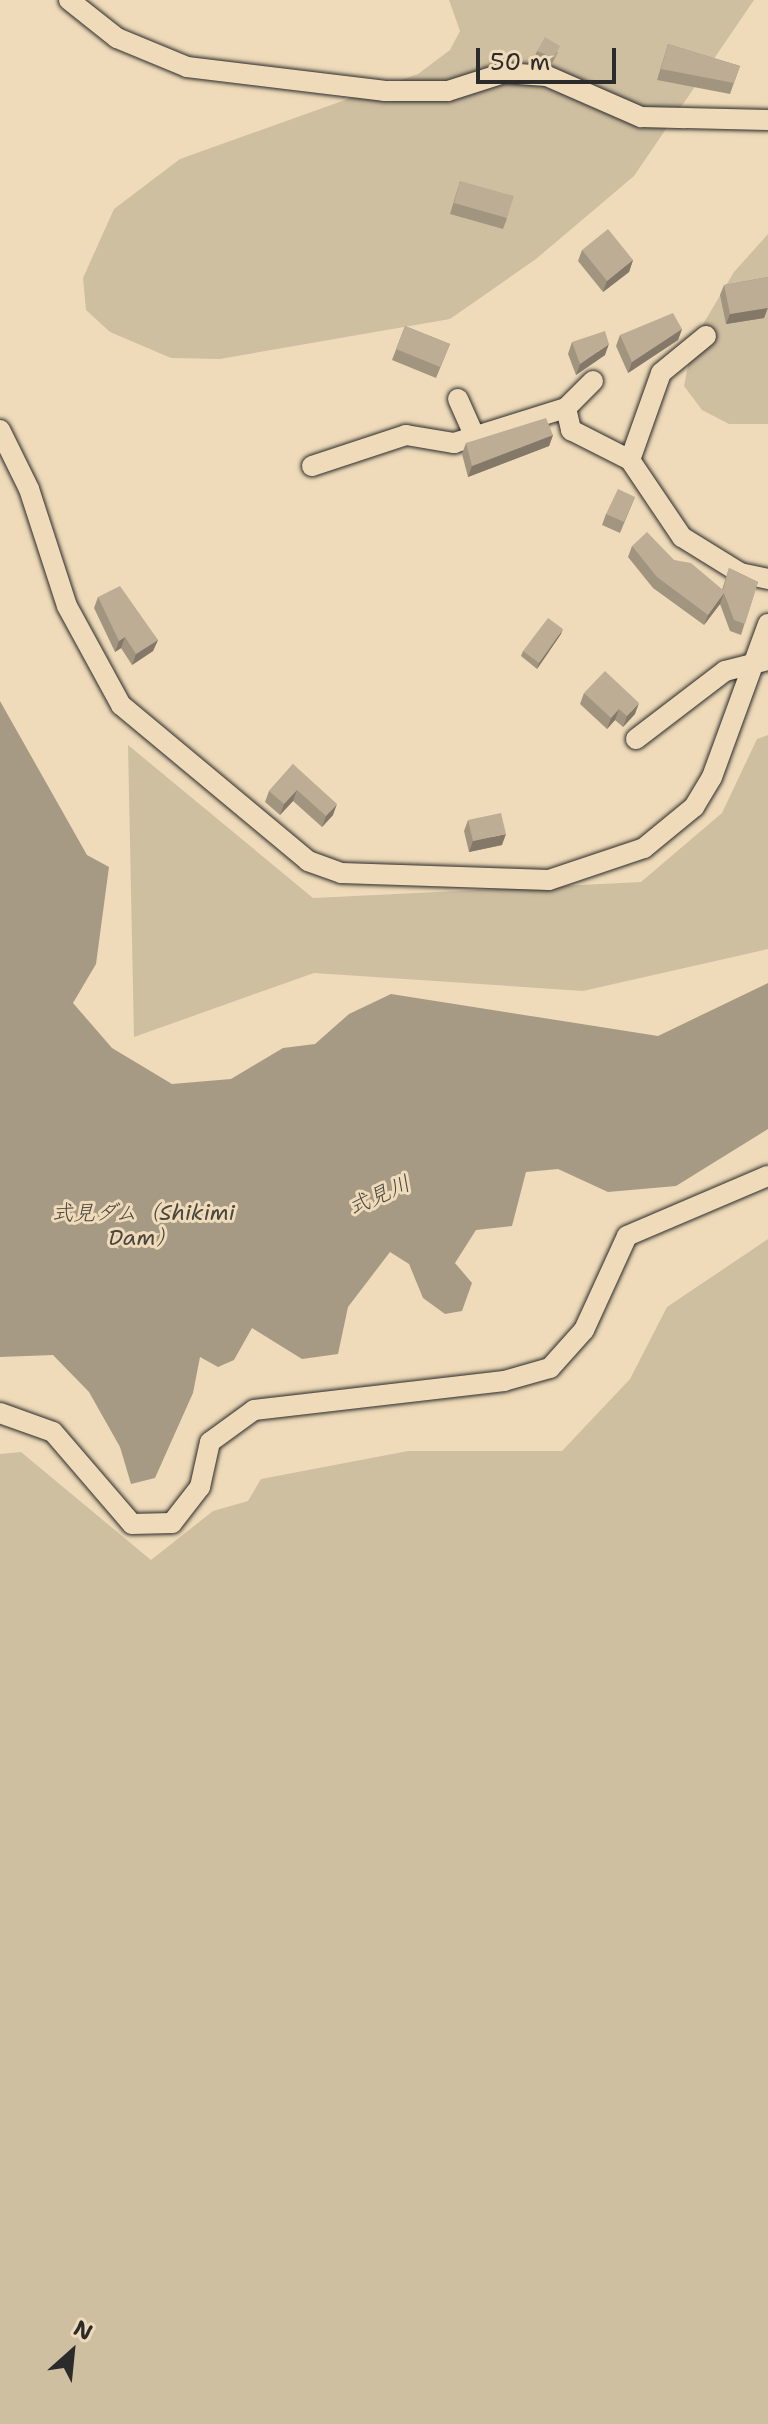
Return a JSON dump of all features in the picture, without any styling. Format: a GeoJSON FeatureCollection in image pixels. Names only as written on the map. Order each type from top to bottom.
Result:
{"type":"FeatureCollection","features":[{"type":"Feature","properties":{"kind":"street"},"geometry":{"type":"LineString","coordinates":[[69,0],[117,38],[187,67],[384,91],[448,91],[504,73],[547,76],[641,117],[768,120]]}},
{"type":"Feature","properties":{"kind":"street"},"geometry":{"type":"LineString","coordinates":[[630,460],[661,373],[706,336]]}},
{"type":"Feature","properties":{"kind":"street"},"geometry":{"type":"LineString","coordinates":[[312,466],[406,435],[454,443],[475,437],[566,408],[593,381]]}},
{"type":"Feature","properties":{"kind":"street"},"geometry":{"type":"LineString","coordinates":[[458,399],[475,437]]}},
{"type":"Feature","properties":{"kind":"street"},"geometry":{"type":"LineString","coordinates":[[566,408],[571,430],[630,460],[682,537],[740,573],[768,579]]}},
{"type":"Feature","properties":{"kind":"street"},"geometry":{"type":"LineString","coordinates":[[0,430],[29,489],[67,606],[121,705],[308,861],[341,873],[549,880],[644,848],[694,807],[712,777],[764,660],[768,624]]}},
{"type":"Feature","properties":{"kind":"street"},"geometry":{"type":"LineString","coordinates":[[636,739],[725,671],[764,660]]}},
{"type":"Feature","properties":{"kind":"street"},"geometry":{"type":"LineString","coordinates":[[0,1413],[53,1432],[132,1524],[172,1523],[200,1487],[210,1442],[254,1410],[504,1381],[550,1368],[584,1330],[627,1236],[768,1176]]}},
{"type":"Feature","properties":{"kind":"shaded area"},"geometry":{"type":"Polygon","coordinates":[[[449,0],[754,0],[634,176],[536,259],[450,319],[220,359],[171,358],[110,332],[86,310],[83,278],[114,209],[180,159],[418,74],[450,50],[460,31],[449,0]]]}},
{"type":"Feature","properties":{"kind":"shaded area"},"geometry":{"type":"Polygon","coordinates":[[[768,234],[768,424],[729,424],[702,410],[684,386],[693,341],[734,272],[768,234]]]}},
{"type":"Feature","properties":{"kind":"shaded area"},"geometry":{"type":"Polygon","coordinates":[[[768,735],[768,949],[583,991],[314,973],[134,1037],[128,745],[313,898],[641,882],[722,813],[757,739],[768,735]]]}},
{"type":"Feature","properties":{"kind":"shaded area"},"geometry":{"type":"Polygon","coordinates":[[[768,1239],[768,2424],[0,2424],[0,1454],[21,1452],[151,1560],[213,1511],[248,1501],[261,1479],[408,1451],[562,1451],[630,1379],[667,1307],[768,1239]]]}},
{"type":"Feature","properties":{"kind":"water","name":"式見ダム（Shikimi Dam）"},"geometry":{"type":"Polygon","coordinates":[[[0,701],[87,855],[109,867],[96,964],[73,1003],[112,1048],[172,1084],[231,1079],[283,1048],[315,1044],[349,1014],[391,994],[658,1036],[768,983],[768,1129],[676,1186],[608,1192],[558,1169],[526,1172],[512,1226],[476,1230],[455,1263],[472,1283],[462,1311],[445,1314],[423,1298],[409,1264],[390,1252],[348,1307],[338,1354],[302,1359],[252,1328],[234,1360],[218,1367],[200,1357],[193,1393],[155,1478],[131,1484],[120,1447],[89,1392],[53,1355],[0,1357],[0,701]]]}},
{"type":"Feature","properties":{"kind":"building"},"geometry":{"type":"Polygon","coordinates":[[[545,37],[560,46],[554,58],[537,51],[545,37]]]}},
{"type":"Feature","properties":{"kind":"building"},"geometry":{"type":"Polygon","coordinates":[[[668,44],[740,66],[734,83],[661,69],[668,44]]]}},
{"type":"Feature","properties":{"kind":"building"},"geometry":{"type":"Polygon","coordinates":[[[460,181],[514,196],[507,218],[454,203],[460,181]]]}},
{"type":"Feature","properties":{"kind":"building"},"geometry":{"type":"Polygon","coordinates":[[[608,229],[633,260],[607,281],[582,250],[608,229]]]}},
{"type":"Feature","properties":{"kind":"building"},"geometry":{"type":"Polygon","coordinates":[[[768,277],[768,308],[730,314],[724,285],[768,277]]]}},
{"type":"Feature","properties":{"kind":"building"},"geometry":{"type":"Polygon","coordinates":[[[673,313],[682,329],[632,362],[620,335],[673,313]]]}},
{"type":"Feature","properties":{"kind":"building"},"geometry":{"type":"Polygon","coordinates":[[[405,326],[450,344],[440,367],[396,349],[405,326]]]}},
{"type":"Feature","properties":{"kind":"building"},"geometry":{"type":"Polygon","coordinates":[[[605,331],[609,344],[580,364],[572,342],[605,331]]]}},
{"type":"Feature","properties":{"kind":"building"},"geometry":{"type":"Polygon","coordinates":[[[546,418],[553,435],[472,466],[466,443],[546,418]]]}},
{"type":"Feature","properties":{"kind":"building"},"geometry":{"type":"Polygon","coordinates":[[[618,489],[635,497],[624,522],[606,514],[618,489]]]}},
{"type":"Feature","properties":{"kind":"building"},"geometry":{"type":"Polygon","coordinates":[[[647,532],[674,560],[691,563],[723,590],[729,568],[758,582],[745,624],[734,620],[724,593],[708,615],[657,577],[632,546],[647,532]]]}},
{"type":"Feature","properties":{"kind":"building"},"geometry":{"type":"Polygon","coordinates":[[[120,586],[158,640],[136,654],[125,637],[119,641],[98,597],[120,586]]]}},
{"type":"Feature","properties":{"kind":"building"},"geometry":{"type":"Polygon","coordinates":[[[548,618],[563,629],[539,663],[523,651],[548,618]]]}},
{"type":"Feature","properties":{"kind":"building"},"geometry":{"type":"Polygon","coordinates":[[[605,671],[639,703],[627,716],[619,709],[611,718],[584,693],[605,671]]]}},
{"type":"Feature","properties":{"kind":"building"},"geometry":{"type":"Polygon","coordinates":[[[293,764],[337,804],[326,816],[297,790],[284,804],[269,791],[293,764]]]}},
{"type":"Feature","properties":{"kind":"building"},"geometry":{"type":"Polygon","coordinates":[[[501,813],[506,834],[473,841],[468,820],[501,813]]]}},
{"type":"Feature","properties":{"kind":"water label","name":"式見川"},"geometry":{"type":"Point","coordinates":[379,1195]}}]}
